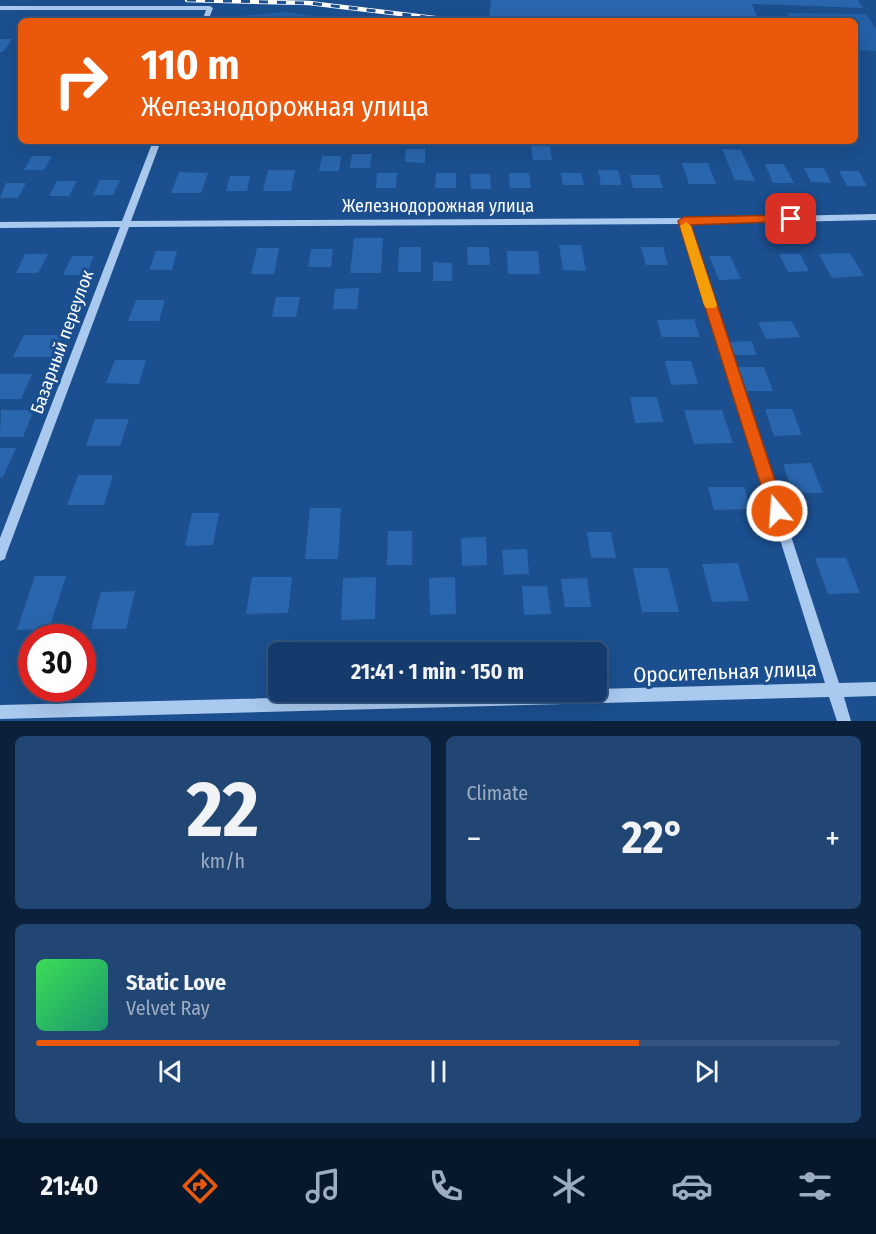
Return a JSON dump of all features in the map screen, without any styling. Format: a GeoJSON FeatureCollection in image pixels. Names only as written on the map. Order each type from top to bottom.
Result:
{"type":"FeatureCollection","features":[{"type":"Feature","properties":{"kind":"street"},"geometry":{"type":"LineString","coordinates":[[0,8],[210,8],[206,18]]}},
{"type":"Feature","properties":{"kind":"street","name":"Базарный переулок"},"geometry":{"type":"LineString","coordinates":[[0,555],[123,225],[156,144]]}},
{"type":"Feature","properties":{"kind":"street","name":"Железнодорожная улица"},"geometry":{"type":"LineString","coordinates":[[0,225],[684,221],[876,217]]}},
{"type":"Feature","properties":{"kind":"street"},"geometry":{"type":"LineString","coordinates":[[684,221],[844,721]]}},
{"type":"Feature","properties":{"kind":"street","name":"Оросительная улица"},"geometry":{"type":"LineString","coordinates":[[0,712],[876,689]]}},
{"type":"Feature","properties":{"kind":"shaded area"},"geometry":{"type":"Polygon","coordinates":[[[286,12],[328,18],[216,18],[286,12]]]}},
{"type":"Feature","properties":{"kind":"shaded area"},"geometry":{"type":"Polygon","coordinates":[[[787,13],[866,14],[876,28],[876,51],[858,50],[858,18],[790,18],[787,13]]]}},
{"type":"Feature","properties":{"kind":"building"},"geometry":{"type":"Polygon","coordinates":[[[491,0],[858,0],[863,8],[752,4],[758,18],[489,17],[491,0]]]}},
{"type":"Feature","properties":{"kind":"building"},"geometry":{"type":"Polygon","coordinates":[[[0,39],[12,39],[3,52],[0,52],[0,39]]]}},
{"type":"Feature","properties":{"kind":"building"},"geometry":{"type":"Polygon","coordinates":[[[531,146],[550,146],[552,160],[533,160],[531,146]]]}},
{"type":"Feature","properties":{"kind":"building"},"geometry":{"type":"Polygon","coordinates":[[[406,149],[425,149],[425,163],[405,162],[406,149]]]}},
{"type":"Feature","properties":{"kind":"building"},"geometry":{"type":"Polygon","coordinates":[[[722,149],[741,150],[755,181],[735,180],[722,149]]]}},
{"type":"Feature","properties":{"kind":"building"},"geometry":{"type":"Polygon","coordinates":[[[352,154],[372,154],[370,168],[350,168],[352,154]]]}},
{"type":"Feature","properties":{"kind":"building"},"geometry":{"type":"Polygon","coordinates":[[[32,156],[52,156],[44,170],[24,170],[32,156]]]}},
{"type":"Feature","properties":{"kind":"building"},"geometry":{"type":"Polygon","coordinates":[[[322,156],[341,156],[339,171],[319,171],[322,156]]]}},
{"type":"Feature","properties":{"kind":"building"},"geometry":{"type":"Polygon","coordinates":[[[682,163],[708,163],[716,184],[689,184],[682,163]]]}},
{"type":"Feature","properties":{"kind":"building"},"geometry":{"type":"Polygon","coordinates":[[[765,164],[784,164],[794,183],[773,183],[765,164]]]}},
{"type":"Feature","properties":{"kind":"building"},"geometry":{"type":"Polygon","coordinates":[[[804,168],[824,168],[831,183],[811,182],[804,168]]]}},
{"type":"Feature","properties":{"kind":"building"},"geometry":{"type":"Polygon","coordinates":[[[268,170],[295,170],[291,191],[263,191],[268,170]]]}},
{"type":"Feature","properties":{"kind":"building"},"geometry":{"type":"Polygon","coordinates":[[[598,170],[618,170],[622,185],[601,185],[598,170]]]}},
{"type":"Feature","properties":{"kind":"building"},"geometry":{"type":"Polygon","coordinates":[[[839,171],[859,171],[867,186],[847,186],[839,171]]]}},
{"type":"Feature","properties":{"kind":"building"},"geometry":{"type":"Polygon","coordinates":[[[179,172],[208,173],[201,193],[171,193],[179,172]]]}},
{"type":"Feature","properties":{"kind":"building"},"geometry":{"type":"Polygon","coordinates":[[[377,173],[397,173],[396,188],[376,188],[377,173]]]}},
{"type":"Feature","properties":{"kind":"building"},"geometry":{"type":"Polygon","coordinates":[[[436,173],[456,173],[456,188],[435,188],[436,173]]]}},
{"type":"Feature","properties":{"kind":"building"},"geometry":{"type":"Polygon","coordinates":[[[509,173],[529,173],[531,188],[510,188],[509,173]]]}},
{"type":"Feature","properties":{"kind":"building"},"geometry":{"type":"Polygon","coordinates":[[[561,173],[581,173],[584,185],[563,185],[561,173]]]}},
{"type":"Feature","properties":{"kind":"building"},"geometry":{"type":"Polygon","coordinates":[[[470,174],[490,174],[491,189],[471,189],[470,174]]]}},
{"type":"Feature","properties":{"kind":"building"},"geometry":{"type":"Polygon","coordinates":[[[630,175],[659,175],[663,188],[633,188],[630,175]]]}},
{"type":"Feature","properties":{"kind":"building"},"geometry":{"type":"Polygon","coordinates":[[[230,176],[250,176],[247,191],[226,191],[230,176]]]}},
{"type":"Feature","properties":{"kind":"building"},"geometry":{"type":"Polygon","coordinates":[[[100,180],[120,180],[113,195],[93,195],[100,180]]]}},
{"type":"Feature","properties":{"kind":"building"},"geometry":{"type":"Polygon","coordinates":[[[57,181],[77,181],[69,196],[49,196],[57,181]]]}},
{"type":"Feature","properties":{"kind":"building"},"geometry":{"type":"Polygon","coordinates":[[[6,183],[26,183],[18,198],[0,198],[6,183]]]}},
{"type":"Feature","properties":{"kind":"building"},"geometry":{"type":"Polygon","coordinates":[[[354,238],[383,238],[381,273],[350,273],[354,238]]]}},
{"type":"Feature","properties":{"kind":"building"},"geometry":{"type":"Polygon","coordinates":[[[559,245],[581,245],[586,271],[563,270],[559,245]]]}},
{"type":"Feature","properties":{"kind":"building"},"geometry":{"type":"Polygon","coordinates":[[[399,247],[421,247],[421,272],[398,272],[399,247]]]}},
{"type":"Feature","properties":{"kind":"building"},"geometry":{"type":"Polygon","coordinates":[[[467,247],[489,247],[490,265],[468,265],[467,247]]]}},
{"type":"Feature","properties":{"kind":"building"},"geometry":{"type":"Polygon","coordinates":[[[641,247],[663,247],[668,265],[646,265],[641,247]]]}},
{"type":"Feature","properties":{"kind":"building"},"geometry":{"type":"Polygon","coordinates":[[[257,248],[279,248],[274,274],[251,274],[257,248]]]}},
{"type":"Feature","properties":{"kind":"building"},"geometry":{"type":"Polygon","coordinates":[[[311,249],[333,249],[331,267],[308,267],[311,249]]]}},
{"type":"Feature","properties":{"kind":"building"},"geometry":{"type":"Polygon","coordinates":[[[156,251],[177,251],[172,270],[149,270],[156,251]]]}},
{"type":"Feature","properties":{"kind":"building"},"geometry":{"type":"Polygon","coordinates":[[[507,251],[538,251],[540,274],[508,274],[507,251]]]}},
{"type":"Feature","properties":{"kind":"building"},"geometry":{"type":"Polygon","coordinates":[[[850,253],[864,276],[832,278],[819,254],[850,253]]]}},
{"type":"Feature","properties":{"kind":"building"},"geometry":{"type":"Polygon","coordinates":[[[25,254],[48,254],[38,273],[16,273],[25,254]]]}},
{"type":"Feature","properties":{"kind":"building"},"geometry":{"type":"Polygon","coordinates":[[[779,254],[800,254],[809,271],[788,272],[779,254]]]}},
{"type":"Feature","properties":{"kind":"building"},"geometry":{"type":"Polygon","coordinates":[[[72,256],[94,256],[86,275],[63,275],[72,256]]]}},
{"type":"Feature","properties":{"kind":"building"},"geometry":{"type":"Polygon","coordinates":[[[709,256],[730,256],[741,279],[719,280],[709,256]]]}},
{"type":"Feature","properties":{"kind":"building"},"geometry":{"type":"Polygon","coordinates":[[[433,262],[452,263],[452,281],[433,281],[433,262]]]}},
{"type":"Feature","properties":{"kind":"building"},"geometry":{"type":"Polygon","coordinates":[[[359,288],[357,309],[333,309],[335,289],[359,288]]]}},
{"type":"Feature","properties":{"kind":"building"},"geometry":{"type":"Polygon","coordinates":[[[276,297],[300,297],[296,317],[272,317],[276,297]]]}},
{"type":"Feature","properties":{"kind":"building"},"geometry":{"type":"Polygon","coordinates":[[[136,300],[165,300],[159,321],[128,321],[136,300]]]}},
{"type":"Feature","properties":{"kind":"building"},"geometry":{"type":"Polygon","coordinates":[[[694,319],[700,337],[662,337],[657,320],[694,319]]]}},
{"type":"Feature","properties":{"kind":"building"},"geometry":{"type":"Polygon","coordinates":[[[792,321],[800,337],[766,339],[758,322],[792,321]]]}},
{"type":"Feature","properties":{"kind":"building"},"geometry":{"type":"Polygon","coordinates":[[[24,335],[64,335],[54,357],[13,357],[24,335]]]}},
{"type":"Feature","properties":{"kind":"building"},"geometry":{"type":"Polygon","coordinates":[[[752,341],[756,355],[734,355],[729,342],[752,341]]]}},
{"type":"Feature","properties":{"kind":"building"},"geometry":{"type":"Polygon","coordinates":[[[115,360],[146,360],[139,384],[106,383],[115,360]]]}},
{"type":"Feature","properties":{"kind":"building"},"geometry":{"type":"Polygon","coordinates":[[[665,361],[691,361],[698,384],[671,385],[665,361]]]}},
{"type":"Feature","properties":{"kind":"building"},"geometry":{"type":"Polygon","coordinates":[[[738,367],[764,367],[773,391],[747,391],[738,367]]]}},
{"type":"Feature","properties":{"kind":"building"},"geometry":{"type":"Polygon","coordinates":[[[0,374],[32,374],[21,399],[0,399],[0,374]]]}},
{"type":"Feature","properties":{"kind":"building"},"geometry":{"type":"Polygon","coordinates":[[[630,397],[657,397],[663,422],[635,423],[630,397]]]}},
{"type":"Feature","properties":{"kind":"building"},"geometry":{"type":"Polygon","coordinates":[[[765,409],[792,409],[802,435],[774,436],[765,409]]]}},
{"type":"Feature","properties":{"kind":"building"},"geometry":{"type":"Polygon","coordinates":[[[1,410],[34,410],[23,437],[0,437],[1,410]]]}},
{"type":"Feature","properties":{"kind":"building"},"geometry":{"type":"Polygon","coordinates":[[[684,410],[722,410],[733,443],[694,444],[684,410]]]}},
{"type":"Feature","properties":{"kind":"building"},"geometry":{"type":"Polygon","coordinates":[[[95,419],[129,419],[120,446],[86,446],[95,419]]]}},
{"type":"Feature","properties":{"kind":"building"},"geometry":{"type":"Polygon","coordinates":[[[0,448],[16,448],[3,477],[0,477],[0,448]]]}},
{"type":"Feature","properties":{"kind":"building"},"geometry":{"type":"Polygon","coordinates":[[[811,463],[823,493],[793,493],[783,464],[811,463]]]}},
{"type":"Feature","properties":{"kind":"building"},"geometry":{"type":"Polygon","coordinates":[[[78,475],[113,475],[104,505],[67,505],[78,475]]]}},
{"type":"Feature","properties":{"kind":"building"},"geometry":{"type":"Polygon","coordinates":[[[708,487],[744,487],[751,509],[714,510],[708,487]]]}},
{"type":"Feature","properties":{"kind":"building"},"geometry":{"type":"Polygon","coordinates":[[[310,508],[341,508],[338,559],[305,559],[310,508]]]}},
{"type":"Feature","properties":{"kind":"building"},"geometry":{"type":"Polygon","coordinates":[[[192,513],[219,513],[213,545],[185,546],[192,513]]]}},
{"type":"Feature","properties":{"kind":"building"},"geometry":{"type":"Polygon","coordinates":[[[388,531],[412,531],[412,565],[387,565],[388,531]]]}},
{"type":"Feature","properties":{"kind":"building"},"geometry":{"type":"Polygon","coordinates":[[[587,532],[611,532],[616,558],[591,558],[587,532]]]}},
{"type":"Feature","properties":{"kind":"building"},"geometry":{"type":"Polygon","coordinates":[[[486,537],[487,565],[462,566],[461,538],[486,537]]]}},
{"type":"Feature","properties":{"kind":"building"},"geometry":{"type":"Polygon","coordinates":[[[527,549],[529,574],[504,575],[502,550],[527,549]]]}},
{"type":"Feature","properties":{"kind":"building"},"geometry":{"type":"Polygon","coordinates":[[[815,558],[846,558],[860,593],[828,594],[815,558]]]}},
{"type":"Feature","properties":{"kind":"building"},"geometry":{"type":"Polygon","coordinates":[[[738,563],[749,601],[712,602],[702,564],[738,563]]]}},
{"type":"Feature","properties":{"kind":"building"},"geometry":{"type":"Polygon","coordinates":[[[633,568],[668,568],[679,612],[642,612],[633,568]]]}},
{"type":"Feature","properties":{"kind":"building"},"geometry":{"type":"Polygon","coordinates":[[[35,576],[66,576],[51,624],[19,624],[35,576]]]}},
{"type":"Feature","properties":{"kind":"building"},"geometry":{"type":"Polygon","coordinates":[[[252,577],[292,577],[288,613],[246,614],[252,577]]]}},
{"type":"Feature","properties":{"kind":"building"},"geometry":{"type":"Polygon","coordinates":[[[376,577],[375,619],[341,620],[343,578],[376,577]]]}},
{"type":"Feature","properties":{"kind":"building"},"geometry":{"type":"Polygon","coordinates":[[[455,577],[456,614],[430,615],[429,578],[455,577]]]}},
{"type":"Feature","properties":{"kind":"building"},"geometry":{"type":"Polygon","coordinates":[[[587,578],[591,607],[565,607],[561,579],[587,578]]]}},
{"type":"Feature","properties":{"kind":"building"},"geometry":{"type":"Polygon","coordinates":[[[522,586],[547,586],[551,614],[524,615],[522,586]]]}},
{"type":"Feature","properties":{"kind":"building"},"geometry":{"type":"Polygon","coordinates":[[[135,591],[126,629],[96,629],[96,624],[92,624],[101,592],[135,591]]]}},
{"type":"Feature","properties":{"kind":"railway"},"geometry":{"type":"LineString","coordinates":[[187,0],[309,3],[434,18]]}},
{"type":"Feature","properties":{"kind":"slow traffic"},"geometry":{"type":"LineString","coordinates":[[686,226],[711,305]]}},
{"type":"Feature","properties":{"kind":"route"},"geometry":{"type":"LineString","coordinates":[[777,511],[684,221],[791,219]]}}]}
